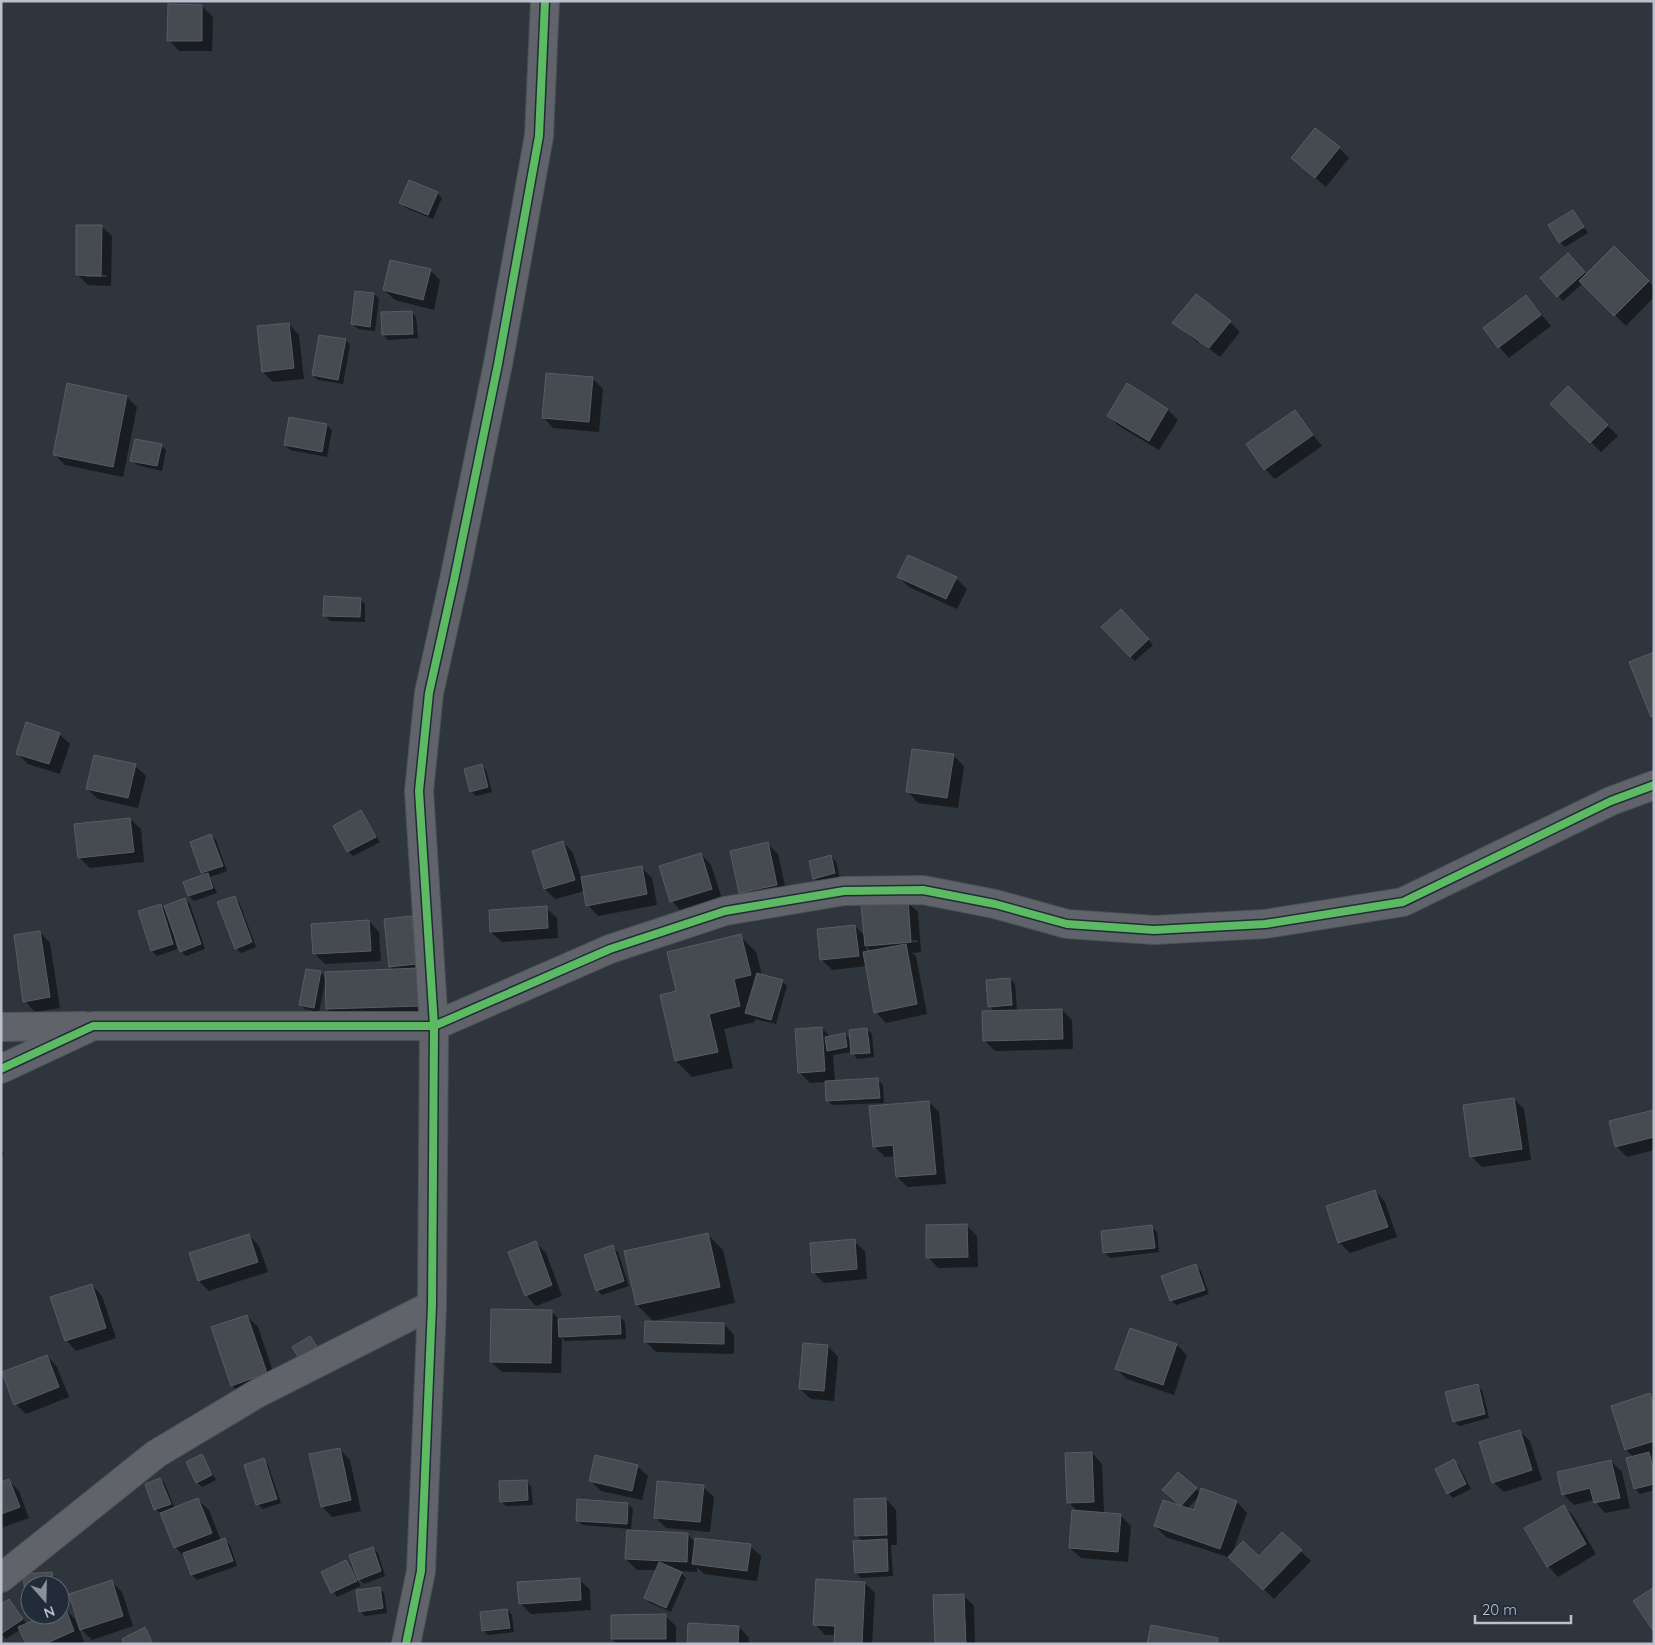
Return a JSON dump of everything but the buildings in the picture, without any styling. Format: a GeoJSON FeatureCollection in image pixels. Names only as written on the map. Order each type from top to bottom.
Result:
{"type":"FeatureCollection","features":[{"type":"Feature","properties":{"kind":"street"},"geometry":{"type":"LineString","coordinates":[[406,1644],[421,1571],[432,1305],[434,1026],[419,791],[429,693],[458,560],[525,219],[539,136],[544,1]]}},
{"type":"Feature","properties":{"kind":"street"},"geometry":{"type":"LineString","coordinates":[[1,1027],[434,1026],[610,949],[725,911],[844,891],[923,890],[995,904],[1067,924],[1154,930],[1265,924],[1403,902],[1612,801],[1654,785]]}},
{"type":"Feature","properties":{"kind":"street"},"geometry":{"type":"LineString","coordinates":[[1,1069],[93,1026]]}},
{"type":"Feature","properties":{"kind":"street"},"geometry":{"type":"LineString","coordinates":[[1,1578],[156,1454],[258,1393],[432,1305]]}},
{"type":"Feature","properties":{"kind":"cycle path"},"geometry":{"type":"LineString","coordinates":[[406,1644],[421,1571],[432,1305],[434,1026],[419,791],[429,693],[498,364],[539,136],[545,1]]}},
{"type":"Feature","properties":{"kind":"cycle path"},"geometry":{"type":"LineString","coordinates":[[1,1069],[93,1026],[434,1026],[610,949],[725,911],[844,891],[923,890],[995,904],[1067,924],[1154,930],[1265,924],[1403,902],[1611,801],[1654,785]]}}]}
